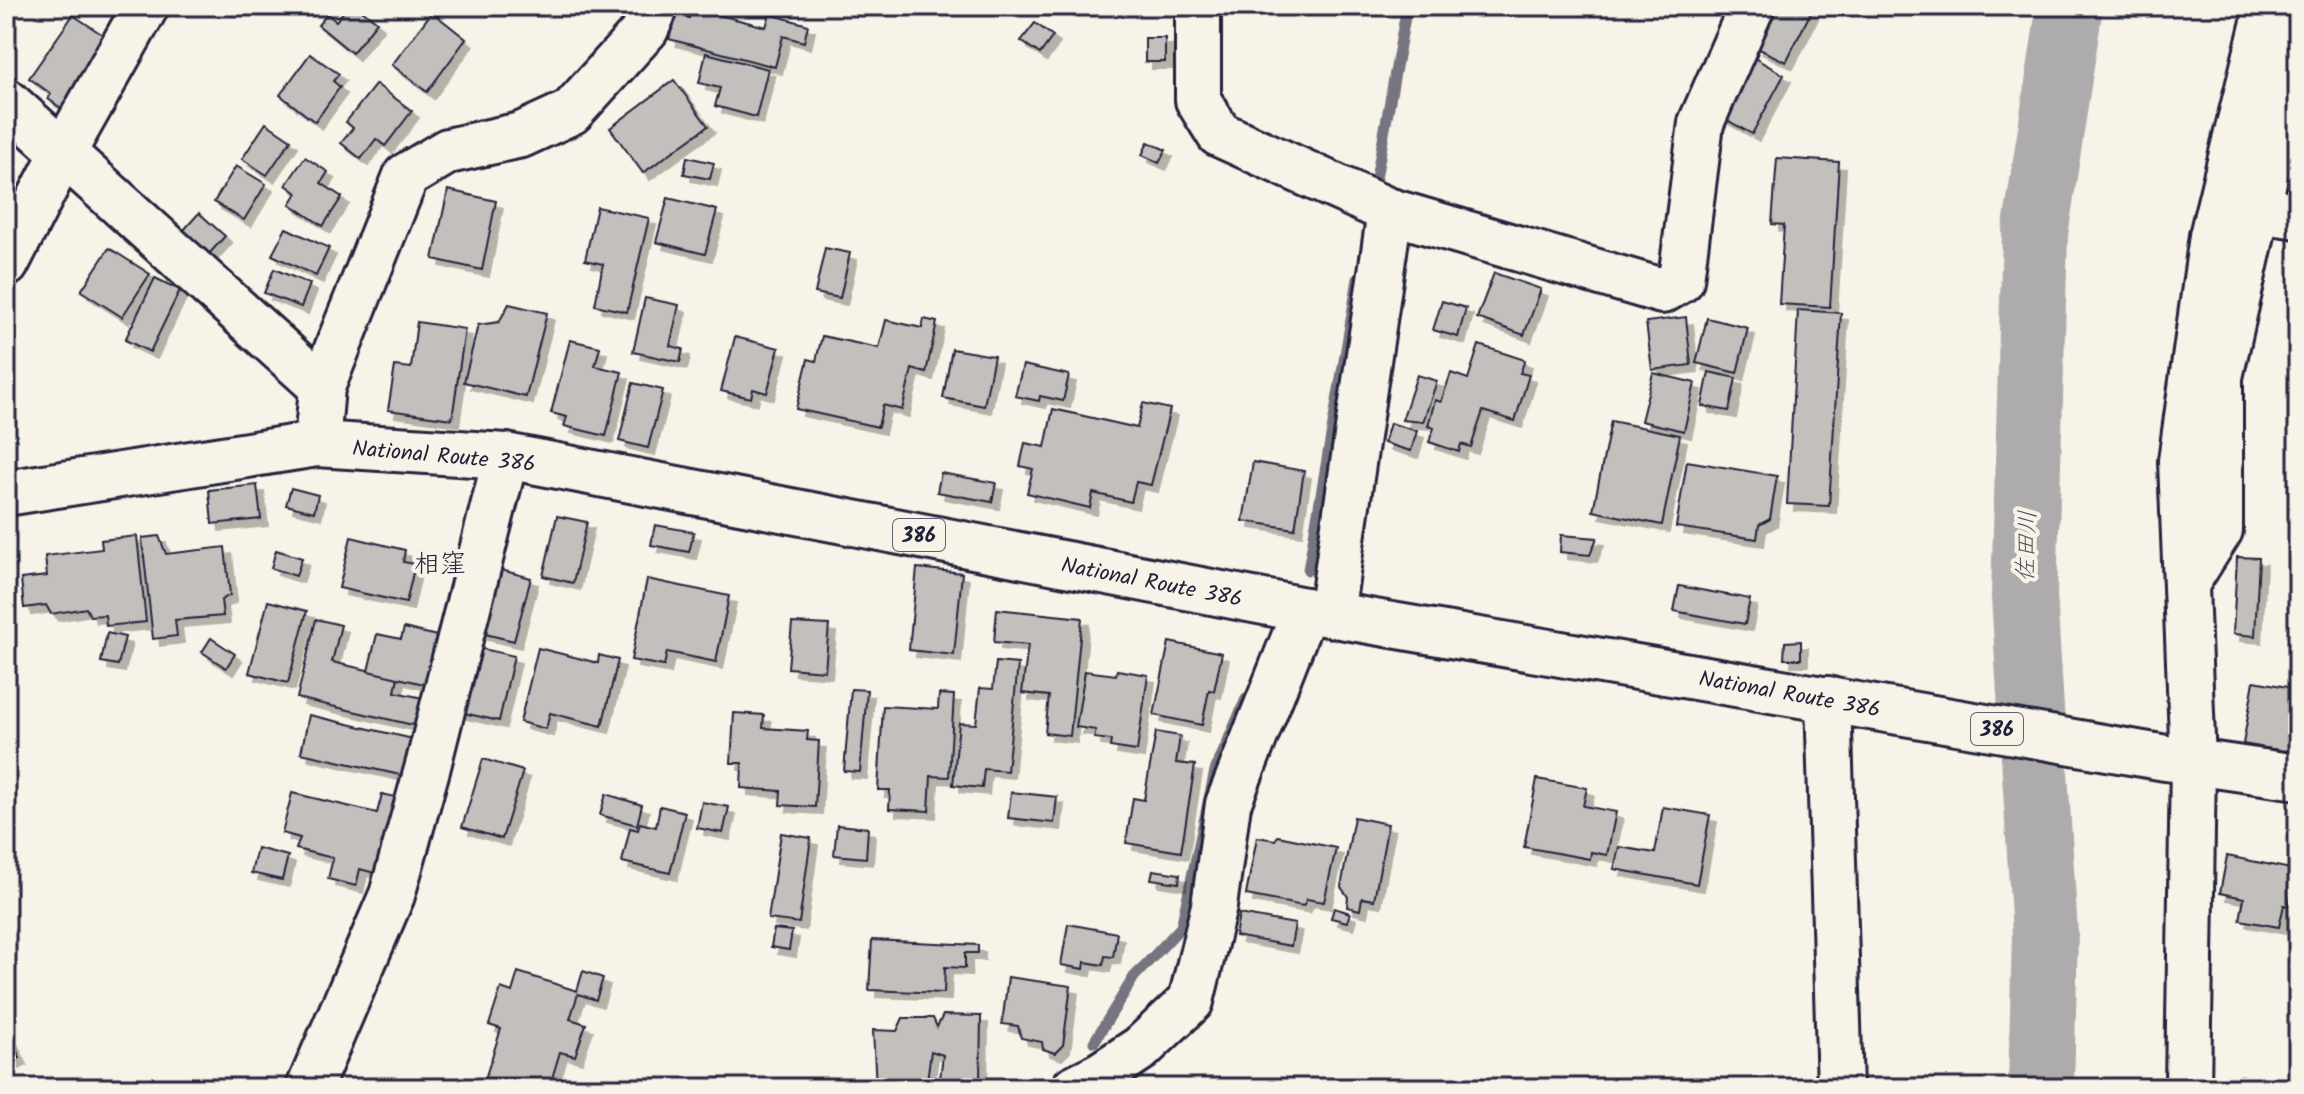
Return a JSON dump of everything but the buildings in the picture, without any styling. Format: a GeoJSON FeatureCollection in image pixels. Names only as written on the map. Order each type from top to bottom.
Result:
{"type":"FeatureCollection","features":[{"type":"Feature","properties":{"kind":"main road"},"geometry":{"type":"LineString","coordinates":[[6,264],[63,153],[146,6]]}},
{"type":"Feature","properties":{"kind":"main road"},"geometry":{"type":"LineString","coordinates":[[317,444],[322,387],[406,176],[448,151],[521,135],[571,112],[646,29],[656,6]]}},
{"type":"Feature","properties":{"kind":"main road"},"geometry":{"type":"LineString","coordinates":[[1198,6],[1198,100],[1219,134],[1376,205],[1662,291],[1681,280],[1701,123],[1752,6]]}},
{"type":"Feature","properties":{"kind":"main road"},"geometry":{"type":"LineString","coordinates":[[2188,1088],[2179,760],[2186,584],[2181,461],[2210,251],[2268,6]]}},
{"type":"Feature","properties":{"kind":"main road"},"geometry":{"type":"LineString","coordinates":[[2186,584],[2220,530],[2220,377],[2278,213],[2298,29]]}},
{"type":"Feature","properties":{"kind":"main road"},"geometry":{"type":"LineString","coordinates":[[6,101],[322,387]]}},
{"type":"Feature","properties":{"kind":"main road"},"geometry":{"type":"LineString","coordinates":[[1074,1088],[1141,1048],[1191,1001],[1214,906],[1228,804],[1318,612],[1376,205]]}},
{"type":"Feature","properties":{"kind":"main road","name":"National Route 386"},"geometry":{"type":"LineString","coordinates":[[6,493],[317,444],[506,456],[1318,612],[2179,760],[2298,777]]}},
{"type":"Feature","properties":{"kind":"main road"},"geometry":{"type":"LineString","coordinates":[[309,1088],[392,895],[428,766],[506,456]]}},
{"type":"Feature","properties":{"kind":"main road"},"geometry":{"type":"LineString","coordinates":[[1828,699],[1840,1088]]}},
{"type":"Feature","properties":{"kind":"waterway"},"geometry":{"type":"LineString","coordinates":[[1373,195],[1407,6]]}},
{"type":"Feature","properties":{"kind":"waterway","name":"佐田川"},"geometry":{"type":"LineString","coordinates":[[2041,1088],[2045,934],[2024,596],[2035,234],[2070,6]]}},
{"type":"Feature","properties":{"kind":"waterway"},"geometry":{"type":"LineString","coordinates":[[1308,570],[1358,279]]}},
{"type":"Feature","properties":{"kind":"waterway"},"geometry":{"type":"LineString","coordinates":[[1094,1042],[1134,977],[1181,927],[1215,771],[1246,699]]}},
{"type":"Feature","properties":{"kind":"waterway"},"geometry":{"type":"LineString","coordinates":[[2242,1080],[2242,1088]]}},
{"type":"Feature","properties":{"kind":"district","name":"相窪"},"geometry":{"type":"Point","coordinates":[440,563]}}]}
